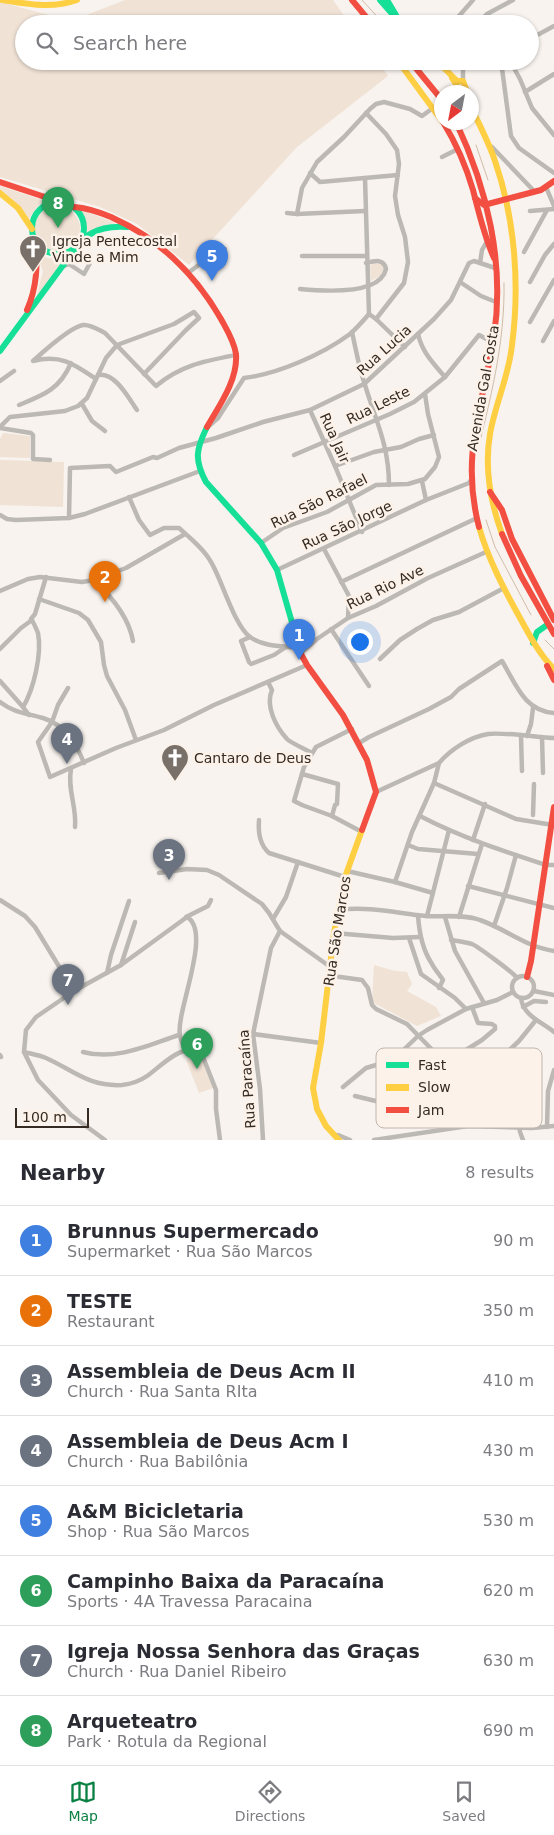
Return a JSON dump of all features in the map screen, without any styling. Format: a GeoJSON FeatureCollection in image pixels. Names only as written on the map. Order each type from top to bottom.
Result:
{"type":"FeatureCollection","features":[{"type":"Feature","properties":{"kind":"main road"},"geometry":{"type":"LineString","coordinates":[[2,0],[54,6],[68,4],[77,0]]}},
{"type":"Feature","properties":{"kind":"main road"},"geometry":{"type":"LineString","coordinates":[[352,0],[365,15]]}},
{"type":"Feature","properties":{"kind":"main road"},"geometry":{"type":"LineString","coordinates":[[380,0],[394,15]]}},
{"type":"Feature","properties":{"kind":"main road"},"geometry":{"type":"LineString","coordinates":[[387,0],[396,15]]}},
{"type":"Feature","properties":{"kind":"main road"},"geometry":{"type":"LineString","coordinates":[[405,70],[433,108]]}},
{"type":"Feature","properties":{"kind":"main road"},"geometry":{"type":"LineString","coordinates":[[417,70],[434,90]]}},
{"type":"Feature","properties":{"kind":"main road"},"geometry":{"type":"LineString","coordinates":[[445,70],[456,85]]}},
{"type":"Feature","properties":{"kind":"main road"},"geometry":{"type":"LineString","coordinates":[[446,70],[458,81],[463,81],[464,85]]}},
{"type":"Feature","properties":{"kind":"main road","name":"Avenida Gal Costa"},"geometry":{"type":"LineString","coordinates":[[479,124],[498,168],[506,199],[514,264],[515,311],[510,359],[488,448],[487,462],[490,492],[494,513],[504,543],[551,625],[554,634]]}},
{"type":"Feature","properties":{"kind":"main road"},"geometry":{"type":"LineString","coordinates":[[447,130],[458,149],[475,198],[486,243],[494,258]]}},
{"type":"Feature","properties":{"kind":"main road","name":"Avenida Gal Costa"},"geometry":{"type":"LineString","coordinates":[[459,130],[473,161],[487,204],[495,268],[495,327],[476,417],[472,448],[471,480],[477,518],[486,552],[504,588],[533,643],[554,669]]}},
{"type":"Feature","properties":{"kind":"main road"},"geometry":{"type":"LineString","coordinates":[[475,198],[480,203],[487,204],[546,187],[554,181]]}},
{"type":"Feature","properties":{"kind":"main road"},"geometry":{"type":"LineString","coordinates":[[0,182],[113,218],[165,250],[188,273],[215,308],[231,338],[236,355],[234,372],[230,382],[200,442],[197,455],[200,471],[209,486],[261,543],[277,570],[300,651],[307,665],[352,729],[366,760],[376,792]]}},
{"type":"Feature","properties":{"kind":"main road"},"geometry":{"type":"LineString","coordinates":[[0,193],[18,208],[35,239],[38,264],[37,276],[30,303],[22,320]]}},
{"type":"Feature","properties":{"kind":"main road"},"geometry":{"type":"LineString","coordinates":[[32,231],[37,212],[48,204],[61,202]]}},
{"type":"Feature","properties":{"kind":"main road"},"geometry":{"type":"LineString","coordinates":[[74,206],[84,223],[82,240]]}},
{"type":"Feature","properties":{"kind":"main road"},"geometry":{"type":"LineString","coordinates":[[0,350],[89,233],[103,227],[130,228]]}},
{"type":"Feature","properties":{"kind":"main road"},"geometry":{"type":"LineString","coordinates":[[35,239],[44,249],[57,254],[68,252],[78,246]]}},
{"type":"Feature","properties":{"kind":"main road"},"geometry":{"type":"LineString","coordinates":[[490,492],[502,510],[512,539],[554,620]]}},
{"type":"Feature","properties":{"kind":"main road"},"geometry":{"type":"LineString","coordinates":[[533,643],[537,632],[551,625]]}},
{"type":"Feature","properties":{"kind":"main road"},"geometry":{"type":"LineString","coordinates":[[544,659],[554,680]]}},
{"type":"Feature","properties":{"kind":"main road","name":"Rua São Marcos"},"geometry":{"type":"LineString","coordinates":[[337,1138],[322,1120],[315,1101],[313,1088],[321,1044],[329,966],[338,910],[346,874],[376,792]]}},
{"type":"Feature","properties":{"kind":"main road"},"geometry":{"type":"LineString","coordinates":[[527,977],[553,825],[554,807]]}},
{"type":"Feature","properties":{"kind":"street"},"geometry":{"type":"LineString","coordinates":[[460,15],[473,0]]}},
{"type":"Feature","properties":{"kind":"street"},"geometry":{"type":"LineString","coordinates":[[486,15],[513,0]]}},
{"type":"Feature","properties":{"kind":"street"},"geometry":{"type":"LineString","coordinates":[[539,34],[554,26]]}},
{"type":"Feature","properties":{"kind":"street"},"geometry":{"type":"LineString","coordinates":[[463,81],[464,70]]}},
{"type":"Feature","properties":{"kind":"street"},"geometry":{"type":"LineString","coordinates":[[503,70],[512,136],[519,148],[554,173]]}},
{"type":"Feature","properties":{"kind":"street"},"geometry":{"type":"LineString","coordinates":[[514,70],[534,111],[554,135]]}},
{"type":"Feature","properties":{"kind":"street"},"geometry":{"type":"LineString","coordinates":[[524,92],[554,74]]}},
{"type":"Feature","properties":{"kind":"street"},"geometry":{"type":"LineString","coordinates":[[297,214],[302,188],[317,162],[376,104],[384,102],[410,109],[422,116],[433,108]]}},
{"type":"Feature","properties":{"kind":"street"},"geometry":{"type":"LineString","coordinates":[[366,113],[390,139],[397,150],[398,175],[395,196],[398,215],[405,237],[408,262],[406,279],[376,318]]}},
{"type":"Feature","properties":{"kind":"street"},"geometry":{"type":"LineString","coordinates":[[489,145],[534,191]]}},
{"type":"Feature","properties":{"kind":"street"},"geometry":{"type":"LineString","coordinates":[[442,157],[458,149]]}},
{"type":"Feature","properties":{"kind":"street"},"geometry":{"type":"LineString","coordinates":[[310,173],[320,182],[398,175]]}},
{"type":"Feature","properties":{"kind":"street"},"geometry":{"type":"LineString","coordinates":[[206,429],[218,418],[244,378],[279,369],[304,359],[352,332],[369,314],[364,178]]}},
{"type":"Feature","properties":{"kind":"street"},"geometry":{"type":"LineString","coordinates":[[530,211],[554,208],[546,187]]}},
{"type":"Feature","properties":{"kind":"street"},"geometry":{"type":"LineString","coordinates":[[524,252],[547,210]]}},
{"type":"Feature","properties":{"kind":"street"},"geometry":{"type":"LineString","coordinates":[[287,213],[365,211]]}},
{"type":"Feature","properties":{"kind":"street"},"geometry":{"type":"LineString","coordinates":[[486,243],[482,250],[480,263],[495,268]]}},
{"type":"Feature","properties":{"kind":"street"},"geometry":{"type":"LineString","coordinates":[[530,282],[545,255],[552,251],[554,244]]}},
{"type":"Feature","properties":{"kind":"street"},"geometry":{"type":"LineString","coordinates":[[188,273],[211,254],[221,248],[225,249]]}},
{"type":"Feature","properties":{"kind":"street"},"geometry":{"type":"LineString","coordinates":[[302,256],[366,256]]}},
{"type":"Feature","properties":{"kind":"street","name":"Rua Lucia"},"geometry":{"type":"LineString","coordinates":[[69,518],[69,468],[110,466],[116,472],[179,448],[262,422],[310,410],[364,384],[405,347],[451,300],[468,263],[474,261],[480,263]]}},
{"type":"Feature","properties":{"kind":"street"},"geometry":{"type":"LineString","coordinates":[[300,289],[334,290],[368,287],[380,280],[386,269],[383,262],[366,263]]}},
{"type":"Feature","properties":{"kind":"street"},"geometry":{"type":"LineString","coordinates":[[64,266],[70,264],[84,274],[90,263]]}},
{"type":"Feature","properties":{"kind":"street"},"geometry":{"type":"LineString","coordinates":[[530,322],[554,280]]}},
{"type":"Feature","properties":{"kind":"street"},"geometry":{"type":"LineString","coordinates":[[460,282],[481,296],[496,302]]}},
{"type":"Feature","properties":{"kind":"street"},"geometry":{"type":"LineString","coordinates":[[0,428],[10,417],[66,411],[82,404],[106,358],[117,345],[174,324],[194,312],[199,318],[144,374]]}},
{"type":"Feature","properties":{"kind":"street"},"geometry":{"type":"LineString","coordinates":[[369,314],[376,318],[405,347]]}},
{"type":"Feature","properties":{"kind":"street"},"geometry":{"type":"LineString","coordinates":[[543,341],[554,321]]}},
{"type":"Feature","properties":{"kind":"street"},"geometry":{"type":"LineString","coordinates":[[137,410],[114,380],[107,375],[97,377],[60,358],[33,361],[81,326],[97,328],[117,345],[156,386],[171,374],[188,366],[236,355]]}},
{"type":"Feature","properties":{"kind":"street"},"geometry":{"type":"LineString","coordinates":[[352,332],[364,384],[382,434],[389,466],[389,485]]}},
{"type":"Feature","properties":{"kind":"street"},"geometry":{"type":"LineString","coordinates":[[418,334],[420,342],[431,362],[444,377]]}},
{"type":"Feature","properties":{"kind":"street","name":"Rua Leste"},"geometry":{"type":"LineString","coordinates":[[294,455],[402,408],[425,394],[444,377],[479,335],[492,342]]}},
{"type":"Feature","properties":{"kind":"street"},"geometry":{"type":"LineString","coordinates":[[19,405],[51,391],[64,377],[71,363]]}},
{"type":"Feature","properties":{"kind":"street"},"geometry":{"type":"LineString","coordinates":[[0,381],[14,371]]}},
{"type":"Feature","properties":{"kind":"street"},"geometry":{"type":"LineString","coordinates":[[425,394],[438,449],[438,462],[430,474],[422,481],[426,500]]}},
{"type":"Feature","properties":{"kind":"street"},"geometry":{"type":"LineString","coordinates":[[82,404],[92,421],[105,431]]}},
{"type":"Feature","properties":{"kind":"street","name":"Rua Jair"},"geometry":{"type":"LineString","coordinates":[[310,410],[336,466],[362,532]]}},
{"type":"Feature","properties":{"kind":"street"},"geometry":{"type":"LineString","coordinates":[[0,428],[31,432],[33,435],[33,458],[50,460]]}},
{"type":"Feature","properties":{"kind":"street"},"geometry":{"type":"LineString","coordinates":[[336,466],[434,435]]}},
{"type":"Feature","properties":{"kind":"street"},"geometry":{"type":"LineString","coordinates":[[0,516],[7,519],[69,518],[85,514],[200,471]]}},
{"type":"Feature","properties":{"kind":"street","name":"Rua São Jorge"},"geometry":{"type":"LineString","coordinates":[[277,570],[362,532],[426,500],[469,483],[471,480]]}},
{"type":"Feature","properties":{"kind":"street","name":"Rua São Rafael"},"geometry":{"type":"LineString","coordinates":[[261,543],[283,528],[318,516],[376,486],[422,481]]}},
{"type":"Feature","properties":{"kind":"street"},"geometry":{"type":"LineString","coordinates":[[129,497],[150,535],[164,528],[180,529],[210,559],[234,611],[245,632],[250,637],[266,644],[287,646],[300,651]]}},
{"type":"Feature","properties":{"kind":"street"},"geometry":{"type":"LineString","coordinates":[[341,582],[477,518]]}},
{"type":"Feature","properties":{"kind":"street"},"geometry":{"type":"LineString","coordinates":[[0,591],[28,579],[46,577],[82,582],[94,580],[126,568],[185,534]]}},
{"type":"Feature","properties":{"kind":"street"},"geometry":{"type":"LineString","coordinates":[[324,549],[350,600],[348,618]]}},
{"type":"Feature","properties":{"kind":"street","name":"Rua Rio Ave"},"geometry":{"type":"LineString","coordinates":[[300,651],[348,618],[376,606],[428,578],[486,552]]}},
{"type":"Feature","properties":{"kind":"street"},"geometry":{"type":"LineString","coordinates":[[0,649],[32,620],[46,577]]}},
{"type":"Feature","properties":{"kind":"street"},"geometry":{"type":"LineString","coordinates":[[94,580],[124,618],[131,631],[133,641]]}},
{"type":"Feature","properties":{"kind":"street"},"geometry":{"type":"LineString","coordinates":[[380,659],[400,640],[417,629],[433,620],[458,612],[504,588]]}},
{"type":"Feature","properties":{"kind":"street"},"geometry":{"type":"LineString","coordinates":[[39,599],[80,613],[88,620],[101,642],[107,676],[126,710],[136,740]]}},
{"type":"Feature","properties":{"kind":"street"},"geometry":{"type":"LineString","coordinates":[[23,707],[30,693],[37,664],[38,638],[32,620]]}},
{"type":"Feature","properties":{"kind":"street"},"geometry":{"type":"LineString","coordinates":[[331,629],[369,686]]}},
{"type":"Feature","properties":{"kind":"street"},"geometry":{"type":"LineString","coordinates":[[250,637],[241,641],[251,664],[274,655],[287,646]]}},
{"type":"Feature","properties":{"kind":"street"},"geometry":{"type":"LineString","coordinates":[[359,743],[451,697],[459,689],[502,661],[527,701],[540,711],[554,713]]}},
{"type":"Feature","properties":{"kind":"street"},"geometry":{"type":"LineString","coordinates":[[68,688],[58,705],[52,722],[38,742],[48,775],[52,778],[307,665]]}},
{"type":"Feature","properties":{"kind":"street"},"geometry":{"type":"LineString","coordinates":[[0,681],[29,715]]}},
{"type":"Feature","properties":{"kind":"street"},"geometry":{"type":"LineString","coordinates":[[268,682],[272,690],[270,695],[271,705],[276,725],[288,740],[312,753]]}},
{"type":"Feature","properties":{"kind":"street"},"geometry":{"type":"LineString","coordinates":[[0,702],[17,712],[52,722],[70,736],[84,763]]}},
{"type":"Feature","properties":{"kind":"street"},"geometry":{"type":"LineString","coordinates":[[527,736],[532,724],[534,708]]}},
{"type":"Feature","properties":{"kind":"street"},"geometry":{"type":"LineString","coordinates":[[352,729],[316,747],[302,774],[294,800],[302,806],[332,816],[362,832]]}},
{"type":"Feature","properties":{"kind":"street"},"geometry":{"type":"LineString","coordinates":[[376,792],[438,763],[465,742],[489,734],[554,738]]}},
{"type":"Feature","properties":{"kind":"street"},"geometry":{"type":"LineString","coordinates":[[521,736],[522,771]]}},
{"type":"Feature","properties":{"kind":"street"},"geometry":{"type":"LineString","coordinates":[[542,737],[542,772]]}},
{"type":"Feature","properties":{"kind":"street"},"geometry":{"type":"LineString","coordinates":[[395,882],[412,832],[434,783],[438,763]]}},
{"type":"Feature","properties":{"kind":"street"},"geometry":{"type":"LineString","coordinates":[[71,769],[69,778],[76,815],[75,827]]}},
{"type":"Feature","properties":{"kind":"street"},"geometry":{"type":"LineString","coordinates":[[302,774],[338,784],[337,804],[332,816]]}},
{"type":"Feature","properties":{"kind":"street"},"geometry":{"type":"LineString","coordinates":[[434,783],[516,818],[553,825]]}},
{"type":"Feature","properties":{"kind":"street"},"geometry":{"type":"LineString","coordinates":[[533,815],[534,784]]}},
{"type":"Feature","properties":{"kind":"street"},"geometry":{"type":"LineString","coordinates":[[473,840],[486,804]]}},
{"type":"Feature","properties":{"kind":"street"},"geometry":{"type":"LineString","coordinates":[[420,816],[482,844],[546,865],[554,865]]}},
{"type":"Feature","properties":{"kind":"street"},"geometry":{"type":"LineString","coordinates":[[259,820],[258,831],[260,840],[272,855],[346,874],[395,882],[433,893]]}},
{"type":"Feature","properties":{"kind":"street"},"geometry":{"type":"LineString","coordinates":[[426,916],[449,830]]}},
{"type":"Feature","properties":{"kind":"street"},"geometry":{"type":"LineString","coordinates":[[458,917],[482,844]]}},
{"type":"Feature","properties":{"kind":"street"},"geometry":{"type":"LineString","coordinates":[[408,845],[418,848],[478,854]]}},
{"type":"Feature","properties":{"kind":"street"},"geometry":{"type":"LineString","coordinates":[[494,926],[505,896],[516,855]]}},
{"type":"Feature","properties":{"kind":"street"},"geometry":{"type":"LineString","coordinates":[[273,918],[286,897],[298,862]]}},
{"type":"Feature","properties":{"kind":"street"},"geometry":{"type":"LineString","coordinates":[[159,873],[187,869],[207,870],[219,876],[262,904],[280,931],[329,966]]}},
{"type":"Feature","properties":{"kind":"street"},"geometry":{"type":"LineString","coordinates":[[468,886],[554,908]]}},
{"type":"Feature","properties":{"kind":"street"},"geometry":{"type":"LineString","coordinates":[[0,900],[25,916],[35,927],[74,991]]}},
{"type":"Feature","properties":{"kind":"street"},"geometry":{"type":"LineString","coordinates":[[107,973],[129,900]]}},
{"type":"Feature","properties":{"kind":"street"},"geometry":{"type":"LineString","coordinates":[[104,1140],[71,1115],[48,1093],[38,1080],[24,1052],[24,1041],[29,1025],[36,1017],[74,991],[132,958],[185,917],[208,906],[211,900]]}},
{"type":"Feature","properties":{"kind":"street"},"geometry":{"type":"LineString","coordinates":[[338,910],[358,907],[426,916],[472,917],[494,926],[533,947],[554,951]]}},
{"type":"Feature","properties":{"kind":"street"},"geometry":{"type":"LineString","coordinates":[[418,915],[420,938],[432,965],[443,979],[443,983],[439,988]]}},
{"type":"Feature","properties":{"kind":"street"},"geometry":{"type":"LineString","coordinates":[[185,917],[190,918],[194,930],[194,956],[179,1035],[186,1051]]}},
{"type":"Feature","properties":{"kind":"street"},"geometry":{"type":"LineString","coordinates":[[445,917],[457,957],[484,1003]]}},
{"type":"Feature","properties":{"kind":"street"},"geometry":{"type":"LineString","coordinates":[[121,965],[135,922]]}},
{"type":"Feature","properties":{"kind":"street","name":"Rua Paracaína"},"geometry":{"type":"LineString","coordinates":[[263,1140],[260,1089],[253,1034],[271,948],[273,941],[280,931]]}},
{"type":"Feature","properties":{"kind":"street"},"geometry":{"type":"LineString","coordinates":[[334,933],[420,938]]}},
{"type":"Feature","properties":{"kind":"street"},"geometry":{"type":"LineString","coordinates":[[409,938],[421,974],[455,998],[466,1009]]}},
{"type":"Feature","properties":{"kind":"street"},"geometry":{"type":"LineString","coordinates":[[451,940],[472,944],[509,969],[517,978]]}},
{"type":"Feature","properties":{"kind":"street"},"geometry":{"type":"LineString","coordinates":[[328,978],[334,976],[362,980],[368,988],[372,1005],[376,1009],[407,1024],[429,1048]]}},
{"type":"Feature","properties":{"kind":"street"},"geometry":{"type":"LineString","coordinates":[[527,977],[534,984],[534,991],[528,998],[521,998],[513,992],[513,983],[517,978],[527,977]]}},
{"type":"Feature","properties":{"kind":"street"},"geometry":{"type":"LineString","coordinates":[[534,991],[554,995]]}},
{"type":"Feature","properties":{"kind":"street"},"geometry":{"type":"LineString","coordinates":[[406,1048],[418,1036],[466,1009],[497,1000],[513,992]]}},
{"type":"Feature","properties":{"kind":"street"},"geometry":{"type":"LineString","coordinates":[[521,998],[523,1007],[536,1020],[554,1032]]}},
{"type":"Feature","properties":{"kind":"street"},"geometry":{"type":"LineString","coordinates":[[523,1007],[534,1001],[546,1002]]}},
{"type":"Feature","properties":{"kind":"street"},"geometry":{"type":"LineString","coordinates":[[469,1048],[495,1029],[495,1026],[492,1024],[478,1023],[472,1006]]}},
{"type":"Feature","properties":{"kind":"street"},"geometry":{"type":"LineString","coordinates":[[511,1048],[536,1020]]}},
{"type":"Feature","properties":{"kind":"street"},"geometry":{"type":"LineString","coordinates":[[253,1034],[321,1044]]}},
{"type":"Feature","properties":{"kind":"street"},"geometry":{"type":"LineString","coordinates":[[83,1052],[114,1055],[179,1035]]}},
{"type":"Feature","properties":{"kind":"street"},"geometry":{"type":"LineString","coordinates":[[24,1052],[47,1058],[72,1073],[108,1085],[123,1085],[146,1077],[179,1053],[186,1051],[202,1053],[216,1090],[216,1109],[220,1140]]}},
{"type":"Feature","properties":{"kind":"street"},"geometry":{"type":"LineString","coordinates":[[343,1087],[366,1068],[376,1065]]}},
{"type":"Feature","properties":{"kind":"street"},"geometry":{"type":"LineString","coordinates":[[548,1126],[548,1091],[554,1070]]}},
{"type":"Feature","properties":{"kind":"street"},"geometry":{"type":"LineString","coordinates":[[355,1096],[376,1101]]}},
{"type":"Feature","properties":{"kind":"street"},"geometry":{"type":"LineString","coordinates":[[542,1126],[554,1126]]}},
{"type":"Feature","properties":{"kind":"street"},"geometry":{"type":"LineString","coordinates":[[374,1140],[455,1128]]}},
{"type":"Feature","properties":{"kind":"street"},"geometry":{"type":"LineString","coordinates":[[517,1128],[523,1140]]}},
{"type":"Feature","properties":{"kind":"street"},"geometry":{"type":"LineString","coordinates":[[417,1134],[419,1140]]}},
{"type":"Feature","properties":{"kind":"street"},"geometry":{"type":"LineString","coordinates":[[337,1138],[338,1135],[350,1140]]}},
{"type":"Feature","properties":{"kind":"shaded area"},"geometry":{"type":"Polygon","coordinates":[[[125,0],[333,0],[344,15],[86,15],[125,0]]]}},
{"type":"Feature","properties":{"kind":"shaded area"},"geometry":{"type":"Polygon","coordinates":[[[0,2],[49,15],[15,15],[15,70],[384,70],[388,76],[297,147],[189,265],[137,224],[100,207],[0,177],[0,2]]]}},
{"type":"Feature","properties":{"kind":"shaded area"},"geometry":{"type":"Polygon","coordinates":[[[0,186],[45,201],[37,207],[29,219],[19,205],[0,189],[0,186]]]}},
{"type":"Feature","properties":{"kind":"shaded area"},"geometry":{"type":"Polygon","coordinates":[[[53,206],[61,206],[70,210],[76,216],[80,229],[76,242],[70,248],[61,252],[53,252],[44,248],[38,242],[34,233],[34,225],[38,216],[44,210],[53,206]]]}},
{"type":"Feature","properties":{"kind":"shaded area"},"geometry":{"type":"Polygon","coordinates":[[[79,209],[116,223],[86,233],[85,221],[79,209]]]}},
{"type":"Feature","properties":{"kind":"shaded area"},"geometry":{"type":"Polygon","coordinates":[[[40,253],[47,258],[63,259],[59,268],[36,298],[43,271],[40,263],[40,253]]]}},
{"type":"Feature","properties":{"kind":"shaded area"},"geometry":{"type":"Polygon","coordinates":[[[374,263],[382,264],[384,269],[380,276],[371,281],[370,266],[374,263]]]}},
{"type":"Feature","properties":{"kind":"shaded area"},"geometry":{"type":"Polygon","coordinates":[[[3,433],[30,436],[30,458],[0,457],[0,439],[3,433]]]}},
{"type":"Feature","properties":{"kind":"shaded area"},"geometry":{"type":"Polygon","coordinates":[[[0,460],[64,462],[63,507],[0,505],[0,460]]]}},
{"type":"Feature","properties":{"kind":"shaded area"},"geometry":{"type":"Polygon","coordinates":[[[374,965],[395,971],[407,972],[412,984],[407,991],[436,1007],[441,1016],[417,1026],[372,1002],[374,965]]]}},
{"type":"Feature","properties":{"kind":"shaded area"},"geometry":{"type":"Polygon","coordinates":[[[200,1055],[213,1088],[199,1093],[186,1060],[200,1055]]]}},
{"type":"Feature","properties":{"kind":"waterway"},"geometry":{"type":"LineString","coordinates":[[362,0],[376,15]]}},
{"type":"Feature","properties":{"kind":"waterway"},"geometry":{"type":"LineString","coordinates":[[476,145],[488,180]]}},
{"type":"Feature","properties":{"kind":"waterway"},"geometry":{"type":"LineString","coordinates":[[480,441],[494,382],[500,343],[504,283]]}},
{"type":"Feature","properties":{"kind":"waterway"},"geometry":{"type":"LineString","coordinates":[[486,520],[495,547],[531,615]]}},
{"type":"Feature","properties":{"kind":"waterway"},"geometry":{"type":"LineString","coordinates":[[545,640],[554,649]]}},
{"type":"Feature","properties":{"kind":"traffic: fast"},"geometry":{"type":"LineString","coordinates":[[380,0],[393,15]]}},
{"type":"Feature","properties":{"kind":"traffic: fast"},"geometry":{"type":"LineString","coordinates":[[387,0],[396,15]]}},
{"type":"Feature","properties":{"kind":"traffic: fast"},"geometry":{"type":"LineString","coordinates":[[53,202],[63,202],[72,206],[80,214],[84,228],[80,242],[72,250],[63,254],[53,254],[44,250],[36,242],[32,233],[32,223],[36,214],[44,206],[53,202]]}},
{"type":"Feature","properties":{"kind":"traffic: fast"},"geometry":{"type":"LineString","coordinates":[[83,239],[93,232],[104,228],[127,227]]}},
{"type":"Feature","properties":{"kind":"traffic: fast"},"geometry":{"type":"LineString","coordinates":[[0,351],[75,249]]}},
{"type":"Feature","properties":{"kind":"traffic: fast"},"geometry":{"type":"LineString","coordinates":[[207,427],[198,454],[202,474],[206,482],[261,543],[277,570],[301,654]]}},
{"type":"Feature","properties":{"kind":"traffic: fast"},"geometry":{"type":"LineString","coordinates":[[533,643],[537,632],[547,625]]}},
{"type":"Feature","properties":{"kind":"traffic: slow"},"geometry":{"type":"LineString","coordinates":[[2,0],[49,5],[77,0]]}},
{"type":"Feature","properties":{"kind":"traffic: slow"},"geometry":{"type":"LineString","coordinates":[[405,70],[434,110]]}},
{"type":"Feature","properties":{"kind":"traffic: slow"},"geometry":{"type":"LineString","coordinates":[[446,70],[457,81],[463,81],[464,85]]}},
{"type":"Feature","properties":{"kind":"traffic: slow"},"geometry":{"type":"LineString","coordinates":[[452,78],[456,85]]}},
{"type":"Feature","properties":{"kind":"traffic: slow"},"geometry":{"type":"LineString","coordinates":[[479,124],[490,148],[502,183],[514,252],[516,299],[512,345],[508,368],[492,423],[488,447],[489,485],[502,534]]}},
{"type":"Feature","properties":{"kind":"traffic: slow"},"geometry":{"type":"LineString","coordinates":[[0,193],[18,208],[32,229]]}},
{"type":"Feature","properties":{"kind":"traffic: slow"},"geometry":{"type":"LineString","coordinates":[[479,527],[492,562],[508,596],[535,645],[554,669]]}},
{"type":"Feature","properties":{"kind":"traffic: slow"},"geometry":{"type":"LineString","coordinates":[[339,1140],[326,1126],[317,1109],[313,1088],[321,1043],[334,933],[345,877],[362,830]]}},
{"type":"Feature","properties":{"kind":"traffic: jam"},"geometry":{"type":"LineString","coordinates":[[352,0],[364,15]]}},
{"type":"Feature","properties":{"kind":"traffic: jam"},"geometry":{"type":"LineString","coordinates":[[417,70],[434,90]]}},
{"type":"Feature","properties":{"kind":"traffic: jam"},"geometry":{"type":"LineString","coordinates":[[447,130],[467,172],[494,258]]}},
{"type":"Feature","properties":{"kind":"traffic: jam"},"geometry":{"type":"LineString","coordinates":[[460,130],[477,173],[485,199],[491,226],[497,281],[497,309],[494,336],[472,453],[474,501],[479,527]]}},
{"type":"Feature","properties":{"kind":"traffic: jam"},"geometry":{"type":"LineString","coordinates":[[475,198],[484,205],[541,190],[554,181]]}},
{"type":"Feature","properties":{"kind":"traffic: jam"},"geometry":{"type":"LineString","coordinates":[[0,182],[57,201]]}},
{"type":"Feature","properties":{"kind":"traffic: jam"},"geometry":{"type":"LineString","coordinates":[[74,207],[93,210],[111,217],[144,235],[160,247],[187,272],[221,319],[234,345],[236,364],[227,392],[207,427]]}},
{"type":"Feature","properties":{"kind":"traffic: jam"},"geometry":{"type":"LineString","coordinates":[[27,310],[36,276],[35,240]]}},
{"type":"Feature","properties":{"kind":"traffic: jam"},"geometry":{"type":"LineString","coordinates":[[490,492],[502,510],[512,539],[554,620]]}},
{"type":"Feature","properties":{"kind":"traffic: jam"},"geometry":{"type":"LineString","coordinates":[[502,534],[521,576],[554,634]]}},
{"type":"Feature","properties":{"kind":"traffic: jam"},"geometry":{"type":"LineString","coordinates":[[301,654],[343,715],[367,760],[376,792],[362,830]]}},
{"type":"Feature","properties":{"kind":"traffic: jam"},"geometry":{"type":"LineString","coordinates":[[547,666],[554,680]]}},
{"type":"Feature","properties":{"kind":"traffic: jam"},"geometry":{"type":"LineString","coordinates":[[527,977],[554,807]]}},
{"type":"Feature","properties":{"kind":"place","name":"Arqueteatro"},"geometry":{"type":"Point","coordinates":[58,228]}},
{"type":"Feature","properties":{"kind":"place","name":"Igreja Pentecostal Vinde a Mim"},"geometry":{"type":"Point","coordinates":[33,273]}},
{"type":"Feature","properties":{"kind":"place","name":"A&M Bicicletaria"},"geometry":{"type":"Point","coordinates":[212,281]}},
{"type":"Feature","properties":{"kind":"place","name":"TESTE"},"geometry":{"type":"Point","coordinates":[105,602]}},
{"type":"Feature","properties":{"kind":"place","name":"Brunnus Supermercado"},"geometry":{"type":"Point","coordinates":[299,660]}},
{"type":"Feature","properties":{"kind":"place","name":"Assembleia de Deus Acm I"},"geometry":{"type":"Point","coordinates":[67,764]}},
{"type":"Feature","properties":{"kind":"place","name":"Cantaro de Deus"},"geometry":{"type":"Point","coordinates":[175,782]}},
{"type":"Feature","properties":{"kind":"place","name":"Assembleia de Deus Acm II"},"geometry":{"type":"Point","coordinates":[169,880]}},
{"type":"Feature","properties":{"kind":"place","name":"Igreja Nossa Senhora das Graças"},"geometry":{"type":"Point","coordinates":[68,1005]}},
{"type":"Feature","properties":{"kind":"place","name":"Campinho Baixa da Paracaína"},"geometry":{"type":"Point","coordinates":[197,1069]}}]}
